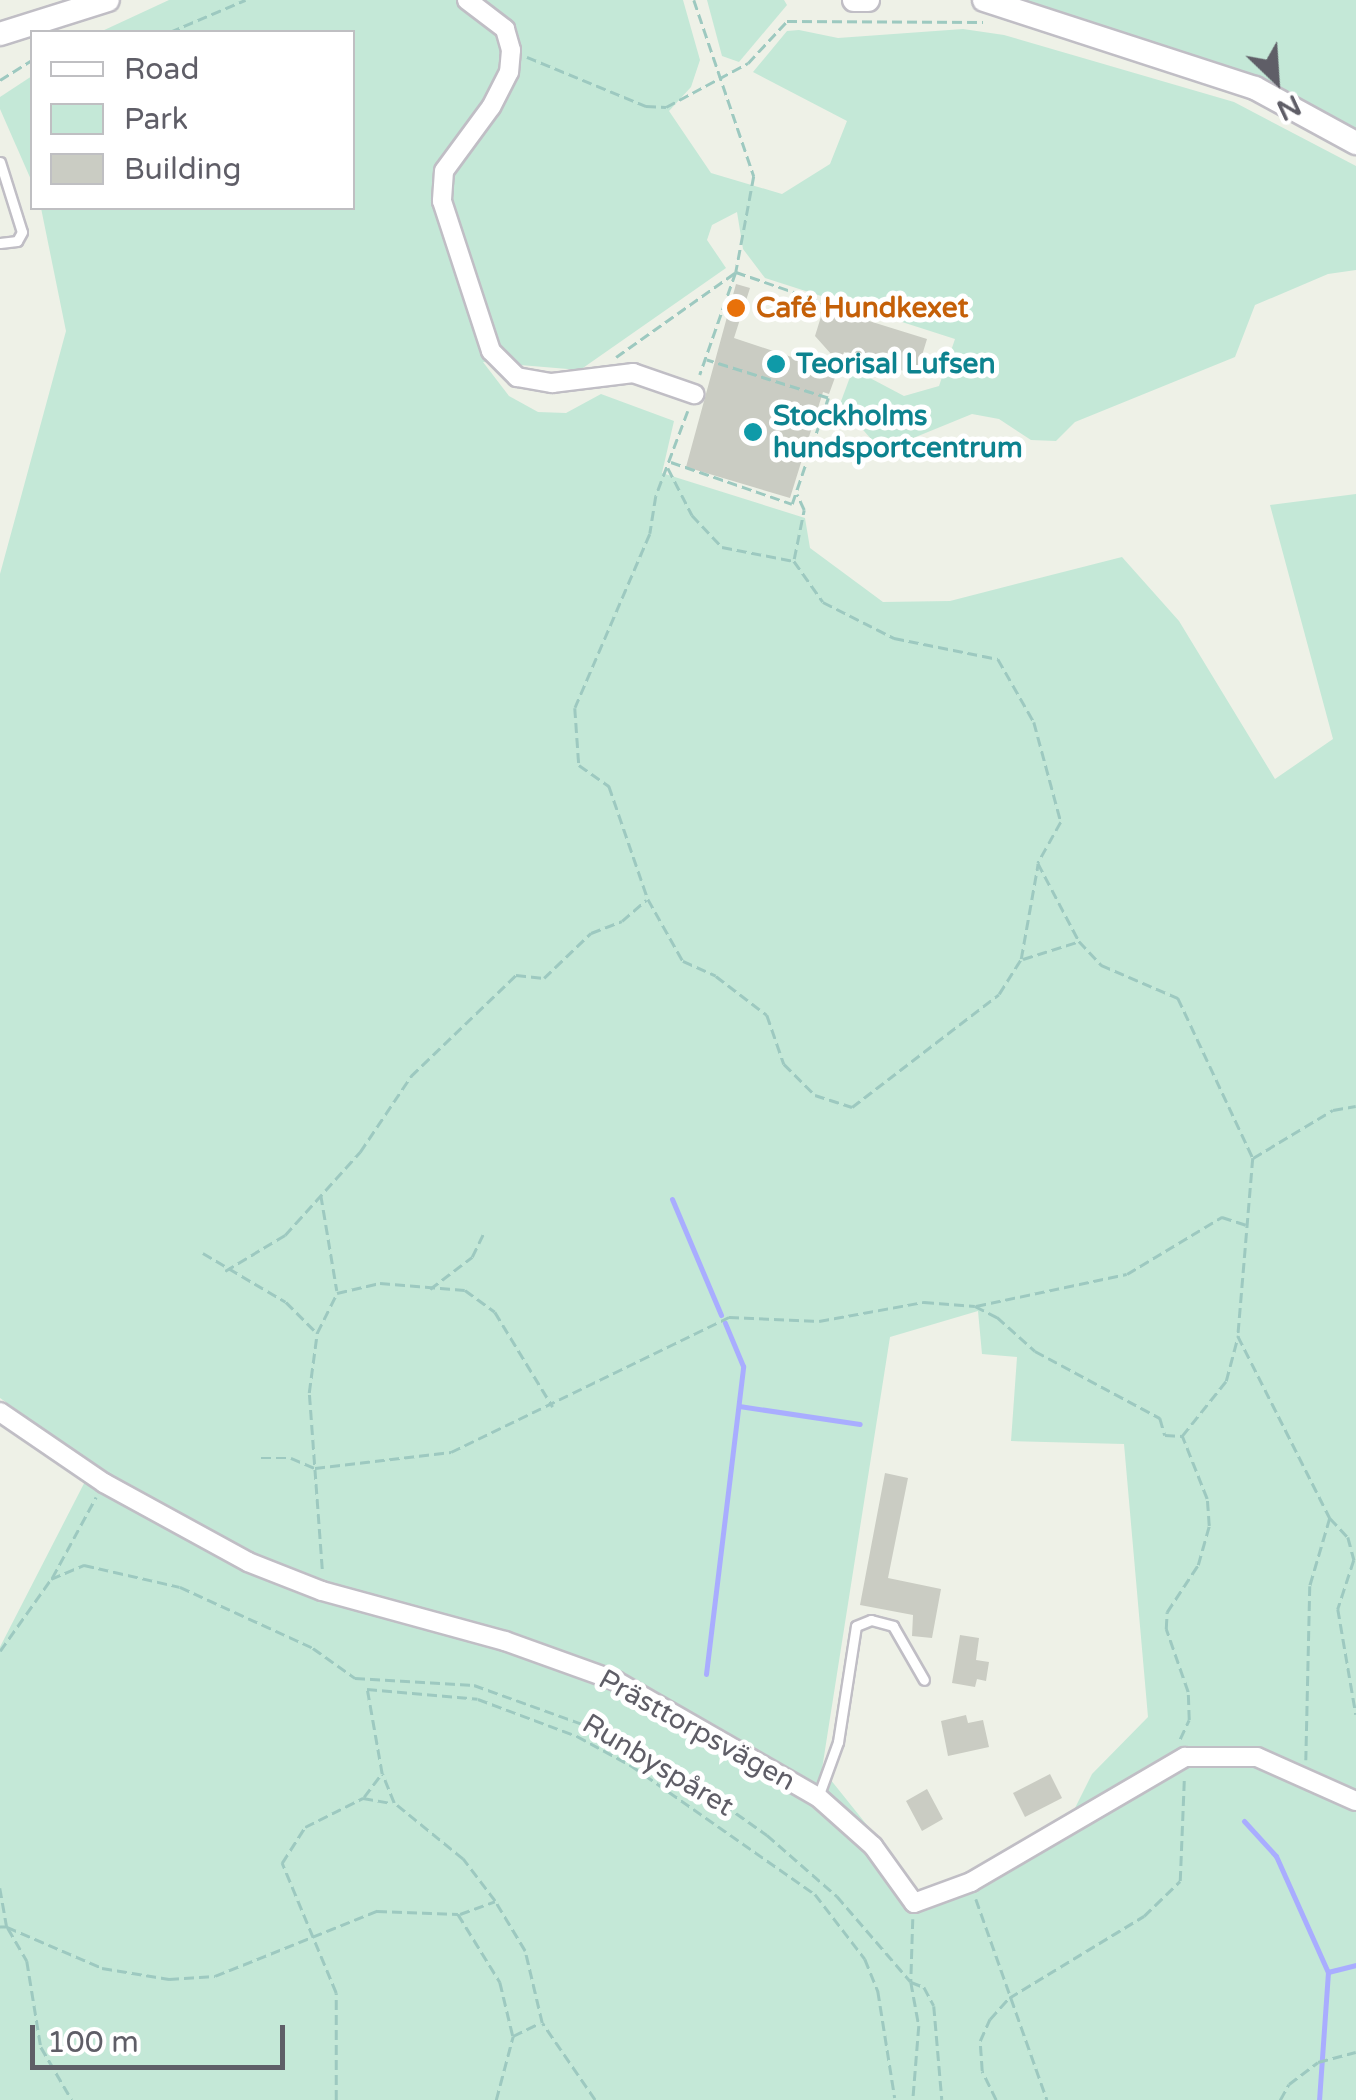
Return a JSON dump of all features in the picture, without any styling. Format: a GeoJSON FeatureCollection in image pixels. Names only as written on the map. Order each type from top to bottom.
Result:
{"type":"FeatureCollection","features":[{"type":"Feature","properties":{"kind":"street"},"geometry":{"type":"LineString","coordinates":[[0,34],[105,0]]}},
{"type":"Feature","properties":{"kind":"street"},"geometry":{"type":"LineString","coordinates":[[467,0],[505,29],[512,50],[510,72],[491,106],[444,171],[442,201],[491,351],[517,377],[552,383],[633,373],[694,394]]}},
{"type":"Feature","properties":{"kind":"street"},"geometry":{"type":"LineString","coordinates":[[854,0],[868,0]]}},
{"type":"Feature","properties":{"kind":"street"},"geometry":{"type":"LineString","coordinates":[[984,0],[1255,88],[1356,143]]}},
{"type":"Feature","properties":{"kind":"street","name":"Prästtorpsvägen"},"geometry":{"type":"LineString","coordinates":[[0,1412],[104,1483],[248,1562],[322,1591],[505,1641],[616,1681],[818,1797],[873,1846],[914,1903]]}},
{"type":"Feature","properties":{"kind":"street"},"geometry":{"type":"LineString","coordinates":[[914,1903],[970,1882],[1185,1757],[1258,1757],[1356,1800]]}},
{"type":"Feature","properties":{"kind":"lane"},"geometry":{"type":"LineString","coordinates":[[0,162],[22,232],[17,241],[0,243]]}},
{"type":"Feature","properties":{"kind":"lane"},"geometry":{"type":"LineString","coordinates":[[818,1797],[838,1742],[856,1626],[871,1620],[893,1626],[924,1680]]}},
{"type":"Feature","properties":{"kind":"path"},"geometry":{"type":"LineString","coordinates":[[175,30],[245,0]]}},
{"type":"Feature","properties":{"kind":"path"},"geometry":{"type":"LineString","coordinates":[[669,465],[692,516],[722,547],[794,560],[823,602],[894,638],[998,659],[1034,722],[1061,822],[1038,863],[1022,959],[999,994],[852,1107],[815,1095],[784,1064],[767,1014],[716,976],[683,961],[648,899],[609,786],[580,764],[576,708],[650,534],[669,465],[736,272],[754,176],[718,84],[694,0]]}},
{"type":"Feature","properties":{"kind":"path"},"geometry":{"type":"LineString","coordinates":[[512,50],[646,106],[666,107],[718,84],[748,63],[787,21],[962,19],[1000,25]]}},
{"type":"Feature","properties":{"kind":"path"},"geometry":{"type":"LineString","coordinates":[[0,80],[30,61]]}},
{"type":"Feature","properties":{"kind":"path"},"geometry":{"type":"LineString","coordinates":[[736,272],[860,316]]}},
{"type":"Feature","properties":{"kind":"path"},"geometry":{"type":"LineString","coordinates":[[613,360],[736,272]]}},
{"type":"Feature","properties":{"kind":"path"},"geometry":{"type":"LineString","coordinates":[[669,465],[792,504],[796,493],[828,398],[706,360]]}},
{"type":"Feature","properties":{"kind":"path"},"geometry":{"type":"LineString","coordinates":[[794,560],[804,510],[796,493]]}},
{"type":"Feature","properties":{"kind":"path"},"geometry":{"type":"LineString","coordinates":[[1038,863],[1079,941],[1101,965],[1178,998],[1253,1158],[1238,1336],[1226,1381],[1182,1436]]}},
{"type":"Feature","properties":{"kind":"path"},"geometry":{"type":"LineString","coordinates":[[225,1271],[285,1235],[360,1152],[411,1076],[516,975],[544,978],[591,933],[622,922],[648,899]]}},
{"type":"Feature","properties":{"kind":"path"},"geometry":{"type":"LineString","coordinates":[[1022,959],[1079,941]]}},
{"type":"Feature","properties":{"kind":"path"},"geometry":{"type":"LineString","coordinates":[[1253,1158],[1333,1110],[1356,1106]]}},
{"type":"Feature","properties":{"kind":"path"},"geometry":{"type":"LineString","coordinates":[[321,1194],[337,1292],[317,1333],[309,1393],[322,1591]]}},
{"type":"Feature","properties":{"kind":"path"},"geometry":{"type":"LineString","coordinates":[[261,1458],[315,1468],[451,1452],[553,1407],[728,1317],[819,1321],[924,1302],[975,1306],[1127,1274],[1222,1216],[1247,1225]]}},
{"type":"Feature","properties":{"kind":"path"},"geometry":{"type":"LineString","coordinates":[[428,1290],[472,1257],[482,1234]]}},
{"type":"Feature","properties":{"kind":"path"},"geometry":{"type":"LineString","coordinates":[[203,1253],[225,1271],[286,1302],[317,1333]]}},
{"type":"Feature","properties":{"kind":"path"},"geometry":{"type":"LineString","coordinates":[[337,1292],[380,1283],[428,1290],[465,1290],[495,1312],[553,1407]]}},
{"type":"Feature","properties":{"kind":"path"},"geometry":{"type":"LineString","coordinates":[[975,1306],[1034,1351],[1160,1418],[1165,1435],[1182,1436]]}},
{"type":"Feature","properties":{"kind":"path"},"geometry":{"type":"LineString","coordinates":[[1238,1336],[1330,1518],[1348,1537],[1354,1560],[1338,1610],[1356,1714]]}},
{"type":"Feature","properties":{"kind":"path"},"geometry":{"type":"LineString","coordinates":[[996,2100],[982,2070],[980,2041],[1009,1998],[1144,1916],[1180,1881],[1185,1757],[1180,1736],[1189,1720],[1188,1692],[1166,1629],[1167,1612],[1198,1566],[1209,1526],[1207,1499],[1182,1436]]}},
{"type":"Feature","properties":{"kind":"path"},"geometry":{"type":"LineString","coordinates":[[0,1651],[51,1579],[104,1483]]}},
{"type":"Feature","properties":{"kind":"path"},"geometry":{"type":"LineString","coordinates":[[1306,1775],[1310,1586],[1330,1518]]}},
{"type":"Feature","properties":{"kind":"path"},"geometry":{"type":"LineString","coordinates":[[1348,1537],[1356,1536]]}},
{"type":"Feature","properties":{"kind":"path"},"geometry":{"type":"LineString","coordinates":[[51,1579],[84,1565],[180,1587],[313,1648],[367,1689],[382,1774],[394,1803],[463,1859],[495,1901],[524,1951],[542,2022],[595,2100]]}},
{"type":"Feature","properties":{"kind":"path","name":"Runbyspåret"},"geometry":{"type":"LineString","coordinates":[[355,1678],[474,1685],[638,1744],[767,1835],[837,1896],[911,1982],[924,1988],[934,2006],[942,2100]]}},
{"type":"Feature","properties":{"kind":"path","name":"Runbyspåret"},"geometry":{"type":"LineString","coordinates":[[367,1689],[478,1699],[577,1736],[632,1766],[815,1894],[865,1959],[878,1991],[895,2098]]}},
{"type":"Feature","properties":{"kind":"path"},"geometry":{"type":"LineString","coordinates":[[336,2100],[336,1993],[282,1864],[305,1827],[363,1798],[382,1774]]}},
{"type":"Feature","properties":{"kind":"path"},"geometry":{"type":"LineString","coordinates":[[363,1798],[394,1803]]}},
{"type":"Feature","properties":{"kind":"path"},"geometry":{"type":"LineString","coordinates":[[970,1882],[1047,2100]]}},
{"type":"Feature","properties":{"kind":"path"},"geometry":{"type":"LineString","coordinates":[[0,1888],[7,1927],[26,1961],[41,2046],[72,2100]]}},
{"type":"Feature","properties":{"kind":"path"},"geometry":{"type":"LineString","coordinates":[[0,1928],[7,1927],[102,1968],[170,1980],[215,1976],[377,1911],[458,1914],[495,1901]]}},
{"type":"Feature","properties":{"kind":"path"},"geometry":{"type":"LineString","coordinates":[[913,2100],[919,2026],[911,1982],[914,1903]]}},
{"type":"Feature","properties":{"kind":"path"},"geometry":{"type":"LineString","coordinates":[[458,1914],[500,1982],[513,2036],[496,2100]]}},
{"type":"Feature","properties":{"kind":"path"},"geometry":{"type":"LineString","coordinates":[[513,2036],[542,2022]]}},
{"type":"Feature","properties":{"kind":"path"},"geometry":{"type":"LineString","coordinates":[[1280,2100],[1289,2084],[1320,2062],[1356,2052]]}},
{"type":"Feature","properties":{"kind":"green space"},"geometry":{"type":"Polygon","coordinates":[[[169,0],[683,0],[700,60],[691,87],[669,111],[711,173],[782,194],[830,164],[847,121],[753,72],[787,31],[799,30],[838,38],[963,29],[1004,35],[1234,102],[1356,166],[1356,270],[1328,274],[1255,305],[1235,357],[1075,422],[1056,441],[1031,440],[999,419],[972,414],[901,443],[872,440],[840,404],[853,369],[904,396],[939,386],[955,339],[765,278],[743,249],[737,212],[712,225],[707,240],[726,268],[580,370],[483,362],[509,396],[538,412],[566,413],[601,394],[674,421],[662,473],[805,518],[810,548],[883,602],[950,601],[1122,557],[1179,621],[1275,779],[1333,739],[1270,505],[1356,494],[1356,2100],[0,2100],[0,1647],[94,1464],[0,1398],[0,574],[66,331],[41,210],[355,210],[355,30],[104,30],[169,0]],[[978,1311],[890,1337],[822,1769],[923,1895],[968,1880],[1072,1814],[1092,1774],[1148,1717],[1124,1444],[1011,1441],[1017,1357],[982,1354],[978,1311]]]}},
{"type":"Feature","properties":{"kind":"green space"},"geometry":{"type":"Polygon","coordinates":[[[707,0],[784,0],[787,5],[739,62],[722,56],[707,0]]]}},
{"type":"Feature","properties":{"kind":"green space"},"geometry":{"type":"Polygon","coordinates":[[[1008,0],[1356,0],[1356,134],[1008,0]]]}},
{"type":"Feature","properties":{"kind":"green space"},"geometry":{"type":"Polygon","coordinates":[[[30,77],[30,177],[0,109],[0,97],[30,77]]]}},
{"type":"Feature","properties":{"kind":"building","name":"Stockholms hundsportcentrum"},"geometry":{"type":"Polygon","coordinates":[[[736,284],[750,288],[734,338],[837,372],[829,394],[823,392],[790,498],[686,467],[736,284]]]}},
{"type":"Feature","properties":{"kind":"building"},"geometry":{"type":"Polygon","coordinates":[[[824,307],[927,339],[916,375],[844,352],[840,364],[815,336],[824,307]]]}},
{"type":"Feature","properties":{"kind":"building"},"geometry":{"type":"Polygon","coordinates":[[[885,1473],[908,1478],[888,1578],[941,1589],[932,1638],[912,1636],[913,1615],[860,1605],[885,1473]]]}},
{"type":"Feature","properties":{"kind":"building"},"geometry":{"type":"Polygon","coordinates":[[[960,1635],[979,1638],[976,1660],[989,1662],[986,1681],[977,1679],[975,1687],[952,1683],[960,1635]]]}},
{"type":"Feature","properties":{"kind":"building"},"geometry":{"type":"Polygon","coordinates":[[[966,1715],[968,1723],[983,1720],[989,1747],[948,1756],[941,1721],[966,1715]]]}},
{"type":"Feature","properties":{"kind":"building"},"geometry":{"type":"Polygon","coordinates":[[[1050,1774],[1062,1798],[1025,1817],[1013,1793],[1050,1774]]]}},
{"type":"Feature","properties":{"kind":"building"},"geometry":{"type":"Polygon","coordinates":[[[927,1789],[943,1819],[922,1831],[906,1801],[927,1789]]]}},
{"type":"Feature","properties":{"kind":"waterway"},"geometry":{"type":"LineString","coordinates":[[672,1199],[721,1315]]}},
{"type":"Feature","properties":{"kind":"waterway"},"geometry":{"type":"LineString","coordinates":[[706,1674],[743,1366],[725,1323]]}},
{"type":"Feature","properties":{"kind":"waterway"},"geometry":{"type":"LineString","coordinates":[[739,1406],[860,1424]]}},
{"type":"Feature","properties":{"kind":"waterway"},"geometry":{"type":"LineString","coordinates":[[1244,1821],[1276,1856],[1328,1972],[1319,2100]]}},
{"type":"Feature","properties":{"kind":"waterway"},"geometry":{"type":"LineString","coordinates":[[1328,1972],[1356,1965]]}},
{"type":"Feature","properties":{"kind":"place","name":"Café Hundkexet"},"geometry":{"type":"Point","coordinates":[736,308]}},
{"type":"Feature","properties":{"kind":"place","name":"Teorisal Lufsen"},"geometry":{"type":"Point","coordinates":[776,364]}},
{"type":"Feature","properties":{"kind":"place","name":"Stockholms hundsportcentrum"},"geometry":{"type":"Point","coordinates":[753,432]}}]}
